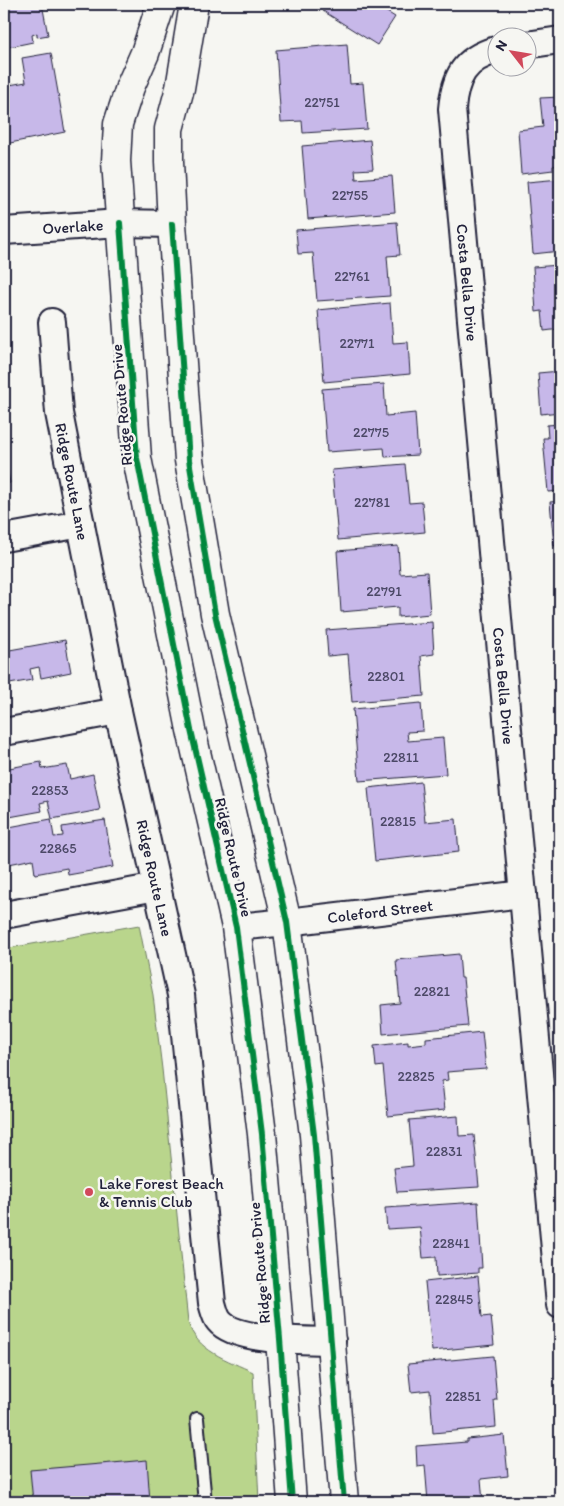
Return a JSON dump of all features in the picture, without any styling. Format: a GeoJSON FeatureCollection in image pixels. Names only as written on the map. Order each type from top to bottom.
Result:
{"type":"FeatureCollection","features":[{"type":"Feature","properties":{"kind":"main road","name":"Ridge Route Drive"},"geometry":{"type":"LineString","coordinates":[[160,4],[145,53],[130,87],[118,124],[116,161],[137,458],[191,730],[236,927],[262,1134],[292,1502]]}},
{"type":"Feature","properties":{"kind":"main road"},"geometry":{"type":"LineString","coordinates":[[194,4],[180,88],[169,129],[172,224],[189,460],[215,614],[287,922],[314,1135],[344,1502]]}},
{"type":"Feature","properties":{"kind":"street"},"geometry":{"type":"LineString","coordinates":[[536,44],[560,40]]}},
{"type":"Feature","properties":{"kind":"street","name":"Costa Bella Drive"},"geometry":{"type":"LineString","coordinates":[[486,53],[479,55],[465,68],[454,88],[452,109],[560,1305]]}},
{"type":"Feature","properties":{"kind":"street","name":"Overlake"},"geometry":{"type":"LineString","coordinates":[[4,231],[120,223],[172,224]]}},
{"type":"Feature","properties":{"kind":"street","name":"Ridge Route Lane"},"geometry":{"type":"LineString","coordinates":[[52,322],[59,413],[118,711],[181,995],[214,1312],[218,1320],[232,1330],[243,1334],[280,1339],[332,1341]]}},
{"type":"Feature","properties":{"kind":"street"},"geometry":{"type":"LineString","coordinates":[[4,538],[81,524]]}},
{"type":"Feature","properties":{"kind":"street"},"geometry":{"type":"LineString","coordinates":[[4,732],[118,711]]}},
{"type":"Feature","properties":{"kind":"street"},"geometry":{"type":"LineString","coordinates":[[4,915],[157,887]]}},
{"type":"Feature","properties":{"kind":"street","name":"Coleford Street"},"geometry":{"type":"LineString","coordinates":[[236,927],[523,894]]}},
{"type":"Feature","properties":{"kind":"lane"},"geometry":{"type":"LineString","coordinates":[[197,1419],[205,1502]]}},
{"type":"Feature","properties":{"kind":"green space","name":"Lake Forest Beach & Tennis Club"},"geometry":{"type":"Polygon","coordinates":[[[139,925],[153,995],[188,1322],[192,1332],[205,1347],[224,1359],[253,1372],[259,1502],[4,1502],[4,949],[139,925]]]}},
{"type":"Feature","properties":{"kind":"building"},"geometry":{"type":"Polygon","coordinates":[[[4,4],[42,4],[48,35],[37,37],[37,33],[32,35],[33,42],[4,48],[4,4]]]}},
{"type":"Feature","properties":{"kind":"building"},"geometry":{"type":"Polygon","coordinates":[[[328,4],[374,4],[395,17],[377,45],[323,11],[328,4]]]}},
{"type":"Feature","properties":{"kind":"building"},"geometry":{"type":"Polygon","coordinates":[[[347,44],[350,84],[363,83],[367,129],[303,133],[302,121],[281,122],[276,50],[347,44]]]}},
{"type":"Feature","properties":{"kind":"building"},"geometry":{"type":"Polygon","coordinates":[[[51,53],[65,132],[5,144],[4,86],[26,82],[22,58],[51,53]]]}},
{"type":"Feature","properties":{"kind":"building"},"geometry":{"type":"Polygon","coordinates":[[[560,97],[560,165],[553,166],[553,170],[521,174],[518,130],[543,127],[540,98],[560,97]]]}},
{"type":"Feature","properties":{"kind":"building"},"geometry":{"type":"Polygon","coordinates":[[[370,140],[373,169],[355,170],[356,179],[392,176],[395,212],[308,219],[302,146],[370,140]]]}},
{"type":"Feature","properties":{"kind":"building"},"geometry":{"type":"Polygon","coordinates":[[[560,179],[560,251],[533,254],[527,182],[560,179]]]}},
{"type":"Feature","properties":{"kind":"building"},"geometry":{"type":"Polygon","coordinates":[[[397,222],[400,255],[387,256],[390,296],[317,301],[313,253],[298,254],[296,230],[397,222]]]}},
{"type":"Feature","properties":{"kind":"building"},"geometry":{"type":"Polygon","coordinates":[[[560,265],[560,329],[544,331],[542,311],[536,312],[533,267],[560,265]]]}},
{"type":"Feature","properties":{"kind":"building"},"geometry":{"type":"Polygon","coordinates":[[[390,303],[393,343],[408,342],[410,374],[324,382],[318,310],[390,303]]]}},
{"type":"Feature","properties":{"kind":"building"},"geometry":{"type":"Polygon","coordinates":[[[560,371],[560,412],[541,414],[538,373],[560,371]]]}},
{"type":"Feature","properties":{"kind":"building"},"geometry":{"type":"Polygon","coordinates":[[[384,384],[386,416],[415,413],[418,455],[385,457],[384,448],[327,452],[322,389],[384,384]]]}},
{"type":"Feature","properties":{"kind":"building"},"geometry":{"type":"Polygon","coordinates":[[[560,424],[560,491],[548,492],[543,438],[548,438],[547,425],[560,424]]]}},
{"type":"Feature","properties":{"kind":"building"},"geometry":{"type":"Polygon","coordinates":[[[4,450],[10,483],[6,484],[10,507],[4,508],[4,450]]]}},
{"type":"Feature","properties":{"kind":"building"},"geometry":{"type":"Polygon","coordinates":[[[405,464],[409,503],[422,502],[425,532],[338,540],[332,470],[405,464]]]}},
{"type":"Feature","properties":{"kind":"building"},"geometry":{"type":"Polygon","coordinates":[[[560,501],[560,545],[554,546],[550,502],[560,501]]]}},
{"type":"Feature","properties":{"kind":"building"},"geometry":{"type":"Polygon","coordinates":[[[398,546],[400,574],[427,572],[430,614],[398,617],[398,607],[341,612],[337,551],[398,546]]]}},
{"type":"Feature","properties":{"kind":"building"},"geometry":{"type":"Polygon","coordinates":[[[432,622],[434,654],[421,656],[424,696],[352,702],[348,654],[328,656],[326,630],[432,622]]]}},
{"type":"Feature","properties":{"kind":"building"},"geometry":{"type":"Polygon","coordinates":[[[65,640],[71,672],[41,678],[39,667],[30,669],[32,680],[4,685],[4,651],[65,640]]]}},
{"type":"Feature","properties":{"kind":"building"},"geometry":{"type":"Polygon","coordinates":[[[421,703],[423,731],[407,732],[408,741],[443,738],[446,774],[359,781],[353,709],[421,703]]]}},
{"type":"Feature","properties":{"kind":"building"},"geometry":{"type":"Polygon","coordinates":[[[41,762],[42,769],[67,765],[70,779],[93,774],[100,810],[52,819],[48,801],[40,803],[42,811],[4,818],[4,769],[41,762]]]}},
{"type":"Feature","properties":{"kind":"building"},"geometry":{"type":"Polygon","coordinates":[[[421,782],[425,822],[456,819],[459,852],[375,861],[368,788],[421,782]]]}},
{"type":"Feature","properties":{"kind":"building"},"geometry":{"type":"Polygon","coordinates":[[[51,819],[54,837],[63,836],[62,827],[105,820],[113,867],[68,875],[67,868],[35,874],[33,859],[9,864],[4,828],[51,819]]]}},
{"type":"Feature","properties":{"kind":"building"},"geometry":{"type":"Polygon","coordinates":[[[459,954],[468,1026],[383,1034],[381,1005],[400,1003],[396,960],[459,954]]]}},
{"type":"Feature","properties":{"kind":"building"},"geometry":{"type":"Polygon","coordinates":[[[482,1032],[486,1069],[447,1072],[448,1080],[442,1081],[445,1110],[388,1116],[383,1066],[376,1067],[374,1046],[408,1042],[408,1045],[426,1043],[426,1038],[482,1032]]]}},
{"type":"Feature","properties":{"kind":"building"},"geometry":{"type":"Polygon","coordinates":[[[458,1116],[459,1136],[474,1135],[479,1187],[397,1192],[394,1168],[413,1166],[409,1120],[458,1116]]]}},
{"type":"Feature","properties":{"kind":"building"},"geometry":{"type":"Polygon","coordinates":[[[478,1202],[482,1268],[478,1268],[478,1273],[437,1276],[436,1257],[423,1258],[420,1227],[387,1229],[385,1208],[478,1202]]]}},
{"type":"Feature","properties":{"kind":"building"},"geometry":{"type":"Polygon","coordinates":[[[478,1276],[482,1317],[491,1316],[494,1345],[432,1351],[425,1282],[478,1276]]]}},
{"type":"Feature","properties":{"kind":"building"},"geometry":{"type":"Polygon","coordinates":[[[493,1356],[497,1400],[494,1400],[496,1427],[433,1433],[430,1390],[411,1392],[408,1364],[493,1356]]]}},
{"type":"Feature","properties":{"kind":"building"},"geometry":{"type":"Polygon","coordinates":[[[504,1435],[508,1476],[481,1479],[483,1502],[428,1502],[425,1465],[417,1466],[416,1446],[467,1442],[467,1439],[504,1435]]]}},
{"type":"Feature","properties":{"kind":"building"},"geometry":{"type":"Polygon","coordinates":[[[147,1460],[150,1502],[33,1502],[30,1470],[147,1460]]]}},
{"type":"Feature","properties":{"kind":"cycle path"},"geometry":{"type":"LineString","coordinates":[[120,223],[137,458],[191,730],[236,927],[262,1134],[292,1502]]}},
{"type":"Feature","properties":{"kind":"cycle path"},"geometry":{"type":"LineString","coordinates":[[172,224],[189,460],[215,614],[287,922],[314,1135],[344,1502]]}},
{"type":"Feature","properties":{"kind":"place","name":"Lake Forest Beach & Tennis Club"},"geometry":{"type":"Point","coordinates":[89,1192]}}]}
